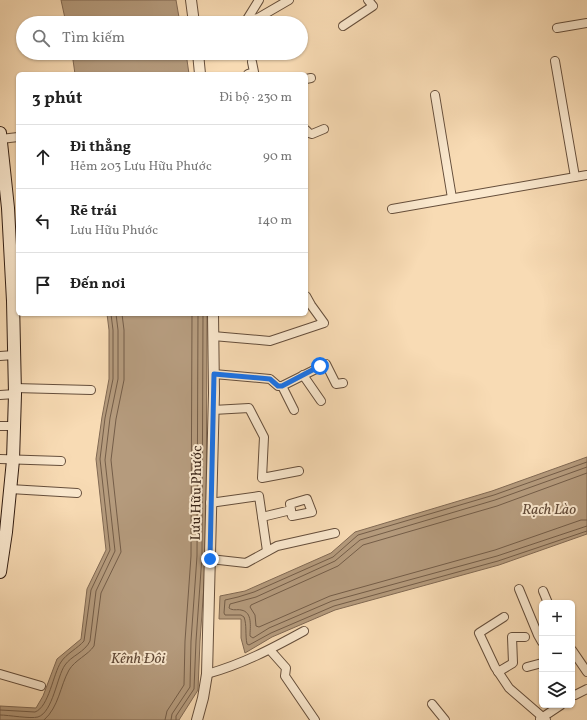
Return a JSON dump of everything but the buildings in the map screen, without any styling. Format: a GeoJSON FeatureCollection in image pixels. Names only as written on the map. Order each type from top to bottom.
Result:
{"type":"FeatureCollection","features":[{"type":"Feature","properties":{"kind":"main road"},"geometry":{"type":"LineString","coordinates":[[0,136],[4,201],[15,301],[13,460],[7,491],[0,572]]}},
{"type":"Feature","properties":{"kind":"street"},"geometry":{"type":"LineString","coordinates":[[191,0],[193,16]]}},
{"type":"Feature","properties":{"kind":"street"},"geometry":{"type":"LineString","coordinates":[[249,16],[259,0]]}},
{"type":"Feature","properties":{"kind":"street"},"geometry":{"type":"LineString","coordinates":[[261,16],[289,0]]}},
{"type":"Feature","properties":{"kind":"street"},"geometry":{"type":"LineString","coordinates":[[343,26],[373,6],[368,0]]}},
{"type":"Feature","properties":{"kind":"street"},"geometry":{"type":"LineString","coordinates":[[557,28],[587,23]]}},
{"type":"Feature","properties":{"kind":"street"},"geometry":{"type":"LineString","coordinates":[[199,60],[200,72]]}},
{"type":"Feature","properties":{"kind":"street"},"geometry":{"type":"LineString","coordinates":[[555,61],[575,178]]}},
{"type":"Feature","properties":{"kind":"street"},"geometry":{"type":"LineString","coordinates":[[252,62],[254,72]]}},
{"type":"Feature","properties":{"kind":"street"},"geometry":{"type":"LineString","coordinates":[[435,94],[452,198]]}},
{"type":"Feature","properties":{"kind":"street"},"geometry":{"type":"LineString","coordinates":[[308,131],[312,134],[324,129]]}},
{"type":"Feature","properties":{"kind":"street"},"geometry":{"type":"LineString","coordinates":[[0,136],[16,137]]}},
{"type":"Feature","properties":{"kind":"street"},"geometry":{"type":"LineString","coordinates":[[392,209],[587,175]]}},
{"type":"Feature","properties":{"kind":"street"},"geometry":{"type":"LineString","coordinates":[[213,336],[270,341],[324,323],[308,300]]}},
{"type":"Feature","properties":{"kind":"street","name":"Lưu Hữu Phước"},"geometry":{"type":"LineString","coordinates":[[197,720],[203,698],[206,674],[214,374],[213,316]]}},
{"type":"Feature","properties":{"kind":"street"},"geometry":{"type":"LineString","coordinates":[[0,356],[14,355]]}},
{"type":"Feature","properties":{"kind":"street"},"geometry":{"type":"LineString","coordinates":[[214,374],[270,379],[278,386],[282,386],[326,364],[336,384],[343,383]]}},
{"type":"Feature","properties":{"kind":"street"},"geometry":{"type":"LineString","coordinates":[[303,375],[321,401]]}},
{"type":"Feature","properties":{"kind":"street"},"geometry":{"type":"LineString","coordinates":[[282,386],[294,410]]}},
{"type":"Feature","properties":{"kind":"street"},"geometry":{"type":"LineString","coordinates":[[0,395],[15,391],[91,390]]}},
{"type":"Feature","properties":{"kind":"street"},"geometry":{"type":"LineString","coordinates":[[213,410],[249,408],[264,437],[262,478],[300,471]]}},
{"type":"Feature","properties":{"kind":"street"},"geometry":{"type":"LineString","coordinates":[[0,426],[14,426]]}},
{"type":"Feature","properties":{"kind":"street"},"geometry":{"type":"LineString","coordinates":[[0,459],[61,461]]}},
{"type":"Feature","properties":{"kind":"street"},"geometry":{"type":"LineString","coordinates":[[7,491],[77,493]]}},
{"type":"Feature","properties":{"kind":"street"},"geometry":{"type":"LineString","coordinates":[[210,503],[259,496],[267,551]]}},
{"type":"Feature","properties":{"kind":"street"},"geometry":{"type":"LineString","coordinates":[[262,517],[291,510]]}},
{"type":"Feature","properties":{"kind":"street"},"geometry":{"type":"LineString","coordinates":[[210,559],[246,563],[277,546],[335,533]]}},
{"type":"Feature","properties":{"kind":"street"},"geometry":{"type":"LineString","coordinates":[[519,588],[539,637]]}},
{"type":"Feature","properties":{"kind":"street"},"geometry":{"type":"LineString","coordinates":[[543,591],[547,600]]}},
{"type":"Feature","properties":{"kind":"street"},"geometry":{"type":"LineString","coordinates":[[504,617],[479,633],[498,672],[508,688],[543,719],[557,708]]}},
{"type":"Feature","properties":{"kind":"street"},"geometry":{"type":"LineString","coordinates":[[206,674],[230,668],[270,650],[304,632]]}},
{"type":"Feature","properties":{"kind":"street"},"geometry":{"type":"LineString","coordinates":[[498,672],[513,663],[512,637],[525,637]]}},
{"type":"Feature","properties":{"kind":"street"},"geometry":{"type":"LineString","coordinates":[[270,650],[286,668],[285,676],[315,720]]}},
{"type":"Feature","properties":{"kind":"street"},"geometry":{"type":"LineString","coordinates":[[575,654],[587,672]]}},
{"type":"Feature","properties":{"kind":"street"},"geometry":{"type":"LineString","coordinates":[[527,667],[539,664]]}},
{"type":"Feature","properties":{"kind":"street"},"geometry":{"type":"LineString","coordinates":[[0,674],[41,686]]}},
{"type":"Feature","properties":{"kind":"street"},"geometry":{"type":"LineString","coordinates":[[575,693],[587,689]]}},
{"type":"Feature","properties":{"kind":"street"},"geometry":{"type":"LineString","coordinates":[[432,704],[445,720]]}},
{"type":"Feature","properties":{"kind":"water"},"geometry":{"type":"Polygon","coordinates":[[[61,0],[176,0],[179,16],[64,16],[61,0]]]}},
{"type":"Feature","properties":{"kind":"water"},"geometry":{"type":"Polygon","coordinates":[[[73,60],[187,60],[189,72],[75,72],[73,60]]]}},
{"type":"Feature","properties":{"kind":"water","name":"Kênh Đôi"},"geometry":{"type":"Polygon","coordinates":[[[107,316],[207,316],[206,557],[198,690],[179,720],[0,720],[0,706],[36,708],[43,696],[57,659],[81,639],[87,589],[106,550],[96,459],[109,379],[109,330],[107,316]]]}},
{"type":"Feature","properties":{"kind":"water","name":"Rạch Lào"},"geometry":{"type":"Polygon","coordinates":[[[587,457],[587,534],[499,565],[335,610],[272,637],[245,653],[241,638],[241,619],[219,619],[220,596],[245,591],[331,553],[355,532],[492,491],[587,457]]]}},
{"type":"Feature","properties":{"kind":"route"},"geometry":{"type":"LineString","coordinates":[[210,559],[210,503],[214,374],[270,379],[278,386],[282,386],[320,366]]}}]}
